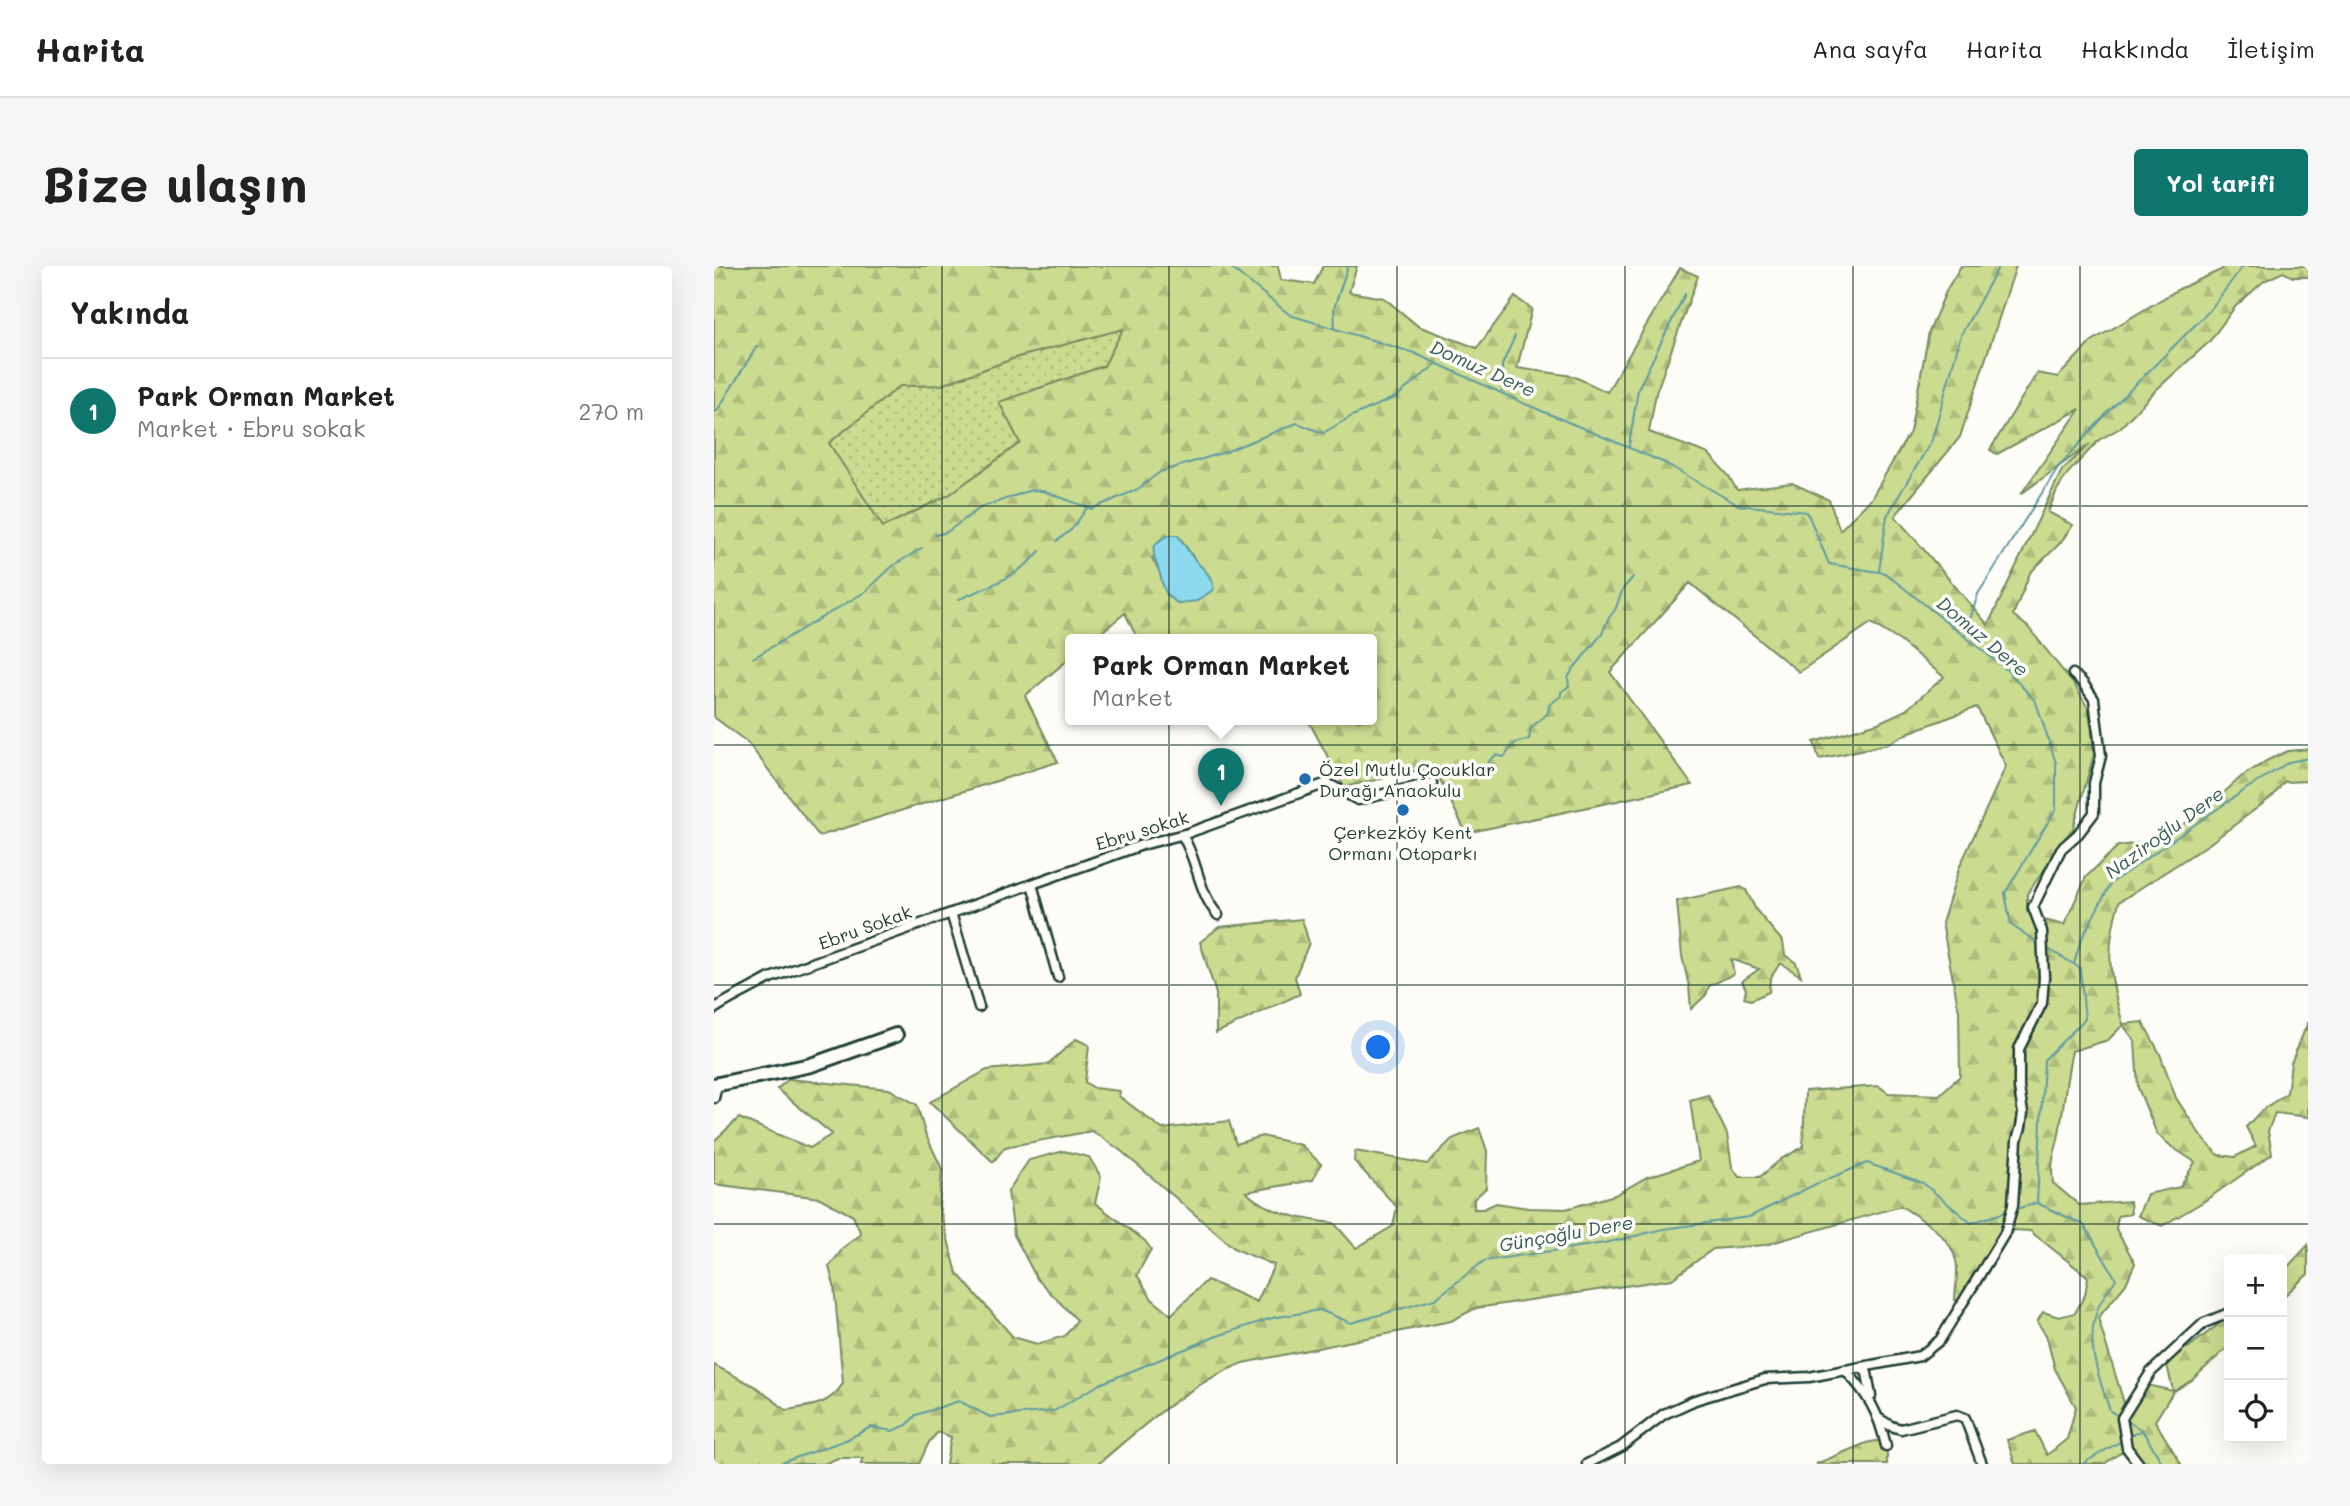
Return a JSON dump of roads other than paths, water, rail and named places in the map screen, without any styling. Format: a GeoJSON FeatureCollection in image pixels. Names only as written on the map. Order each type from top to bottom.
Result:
{"type":"FeatureCollection","features":[{"type":"Feature","properties":{"kind":"street"},"geometry":{"type":"LineString","coordinates":[[1587,1464],[1621,1447],[1664,1414],[1695,1400],[1765,1380],[1809,1377],[1920,1356],[1940,1340],[2005,1233],[2013,1205],[2017,1140],[2023,1113],[2018,1088],[2019,1049],[2042,1003],[2042,931],[2033,907],[2061,849],[2078,834],[2094,813],[2094,783],[2101,755],[2094,699],[2073,674]]}},
{"type":"Feature","properties":{"kind":"street","name":"Ebru sokak"},"geometry":{"type":"LineString","coordinates":[[1032,884],[1142,845],[1182,835],[1327,783],[1358,800],[1432,783]]}},
{"type":"Feature","properties":{"kind":"street"},"geometry":{"type":"LineString","coordinates":[[1182,835],[1208,904],[1218,915]]}},
{"type":"Feature","properties":{"kind":"street"},"geometry":{"type":"LineString","coordinates":[[1032,884],[1058,977]]}},
{"type":"Feature","properties":{"kind":"street","name":"Ebru Sokak"},"geometry":{"type":"LineString","coordinates":[[714,1009],[770,978],[1032,884]]}},
{"type":"Feature","properties":{"kind":"street"},"geometry":{"type":"LineString","coordinates":[[951,913],[979,1007]]}},
{"type":"Feature","properties":{"kind":"street"},"geometry":{"type":"LineString","coordinates":[[715,1090],[811,1065],[896,1035]]}},
{"type":"Feature","properties":{"kind":"street"},"geometry":{"type":"LineString","coordinates":[[2139,1464],[2127,1448],[2123,1418],[2126,1412],[2151,1372],[2204,1323],[2224,1315]]}},
{"type":"Feature","properties":{"kind":"street"},"geometry":{"type":"LineString","coordinates":[[1861,1367],[1862,1388]]}},
{"type":"Feature","properties":{"kind":"street"},"geometry":{"type":"LineString","coordinates":[[1861,1367],[1867,1373],[1873,1406]]}},
{"type":"Feature","properties":{"kind":"street"},"geometry":{"type":"LineString","coordinates":[[1845,1370],[1862,1388],[1873,1406],[1886,1446]]}},
{"type":"Feature","properties":{"kind":"street"},"geometry":{"type":"LineString","coordinates":[[1878,1418],[1901,1429],[1957,1415],[1965,1418],[1982,1464]]}},
{"type":"Feature","properties":{"kind":"water"},"geometry":{"type":"Polygon","coordinates":[[[1169,535],[1177,535],[1211,579],[1214,589],[1197,601],[1178,603],[1164,590],[1154,550],[1157,542],[1169,535]]]}},
{"type":"Feature","properties":{"kind":"waterway","name":"Domuz Dere"},"geometry":{"type":"LineString","coordinates":[[1229,266],[1290,315],[1414,353],[1665,463],[1738,505],[1807,512],[1829,564],[1885,573],[2007,670],[2036,702],[2056,763],[2056,809],[2005,893],[2011,925],[2040,944]]}},
{"type":"Feature","properties":{"kind":"waterway"},"geometry":{"type":"LineString","coordinates":[[1335,329],[1334,308],[1348,266]]}},
{"type":"Feature","properties":{"kind":"waterway"},"geometry":{"type":"LineString","coordinates":[[1879,571],[1887,516],[1932,440],[1961,335],[1999,266]]}},
{"type":"Feature","properties":{"kind":"waterway"},"geometry":{"type":"LineString","coordinates":[[1965,636],[1978,594],[2059,466],[2110,410],[2210,310],[2243,266]]}},
{"type":"Feature","properties":{"kind":"waterway"},"geometry":{"type":"LineString","coordinates":[[1629,446],[1638,389],[1685,294]]}},
{"type":"Feature","properties":{"kind":"waterway"},"geometry":{"type":"LineString","coordinates":[[1502,391],[1502,365],[1515,336]]}},
{"type":"Feature","properties":{"kind":"waterway"},"geometry":{"type":"LineString","coordinates":[[717,411],[757,346]]}},
{"type":"Feature","properties":{"kind":"waterway"},"geometry":{"type":"LineString","coordinates":[[935,535],[947,532],[980,508],[1031,490],[1043,491],[1092,509],[1138,489],[1160,472],[1225,452],[1297,423],[1323,433],[1352,416],[1396,397],[1435,365]]}},
{"type":"Feature","properties":{"kind":"waterway"},"geometry":{"type":"LineString","coordinates":[[1057,541],[1072,529],[1087,508]]}},
{"type":"Feature","properties":{"kind":"waterway"},"geometry":{"type":"LineString","coordinates":[[753,658],[865,592],[894,565],[922,548]]}},
{"type":"Feature","properties":{"kind":"waterway"},"geometry":{"type":"LineString","coordinates":[[959,599],[1013,574],[1040,551]]}},
{"type":"Feature","properties":{"kind":"waterway"},"geometry":{"type":"LineString","coordinates":[[1480,773],[1486,770],[1489,761],[1496,755],[1504,757],[1515,743],[1529,739],[1531,728],[1548,713],[1549,705],[1569,686],[1568,678],[1573,669],[1602,634],[1623,589],[1633,577]]}},
{"type":"Feature","properties":{"kind":"waterway","name":"Naziroğlu Dere"},"geometry":{"type":"LineString","coordinates":[[2074,964],[2081,940],[2111,883],[2246,789],[2289,762],[2308,758]]}},
{"type":"Feature","properties":{"kind":"waterway","name":"Domuz Dere"},"geometry":{"type":"LineString","coordinates":[[2045,947],[2080,968],[2085,1019],[2044,1060],[2037,1203],[2084,1225],[2116,1279],[2098,1308],[2092,1334],[2098,1373],[2110,1411],[2120,1417]]}},
{"type":"Feature","properties":{"kind":"waterway","name":"Günçoğlu Dere"},"geometry":{"type":"LineString","coordinates":[[778,1464],[846,1440],[871,1427],[892,1431],[907,1425],[916,1415],[959,1401],[990,1417],[1054,1411],[1100,1384],[1217,1336],[1272,1318],[1320,1310],[1351,1323],[1435,1299],[1484,1261],[1749,1217],[1816,1184],[1867,1163],[1923,1183],[1971,1223],[2006,1212]]}},
{"type":"Feature","properties":{"kind":"waterway","name":"Günçoğlu Dere"},"geometry":{"type":"LineString","coordinates":[[2020,1208],[2036,1203]]}},
{"type":"Feature","properties":{"kind":"waterway","name":"Domuz Dere"},"geometry":{"type":"LineString","coordinates":[[2125,1420],[2142,1430],[2163,1464]]}},
{"type":"Feature","properties":{"kind":"waterway"},"geometry":{"type":"LineString","coordinates":[[2128,1437],[2142,1430]]}},
{"type":"Feature","properties":{"kind":"waterway"},"geometry":{"type":"LineString","coordinates":[[2082,1464],[2123,1440]]}},
{"type":"Feature","properties":{"kind":"place","name":"Özel Mutlu Çocuklar Durağı Anaokulu"},"geometry":{"type":"Point","coordinates":[1305,779]}},
{"type":"Feature","properties":{"kind":"place","name":"Park Orman Market"},"geometry":{"type":"Point","coordinates":[1221,806]}},
{"type":"Feature","properties":{"kind":"place","name":"Çerkezköy Kent Ormanı Otoparkı"},"geometry":{"type":"Point","coordinates":[1403,810]}}]}
